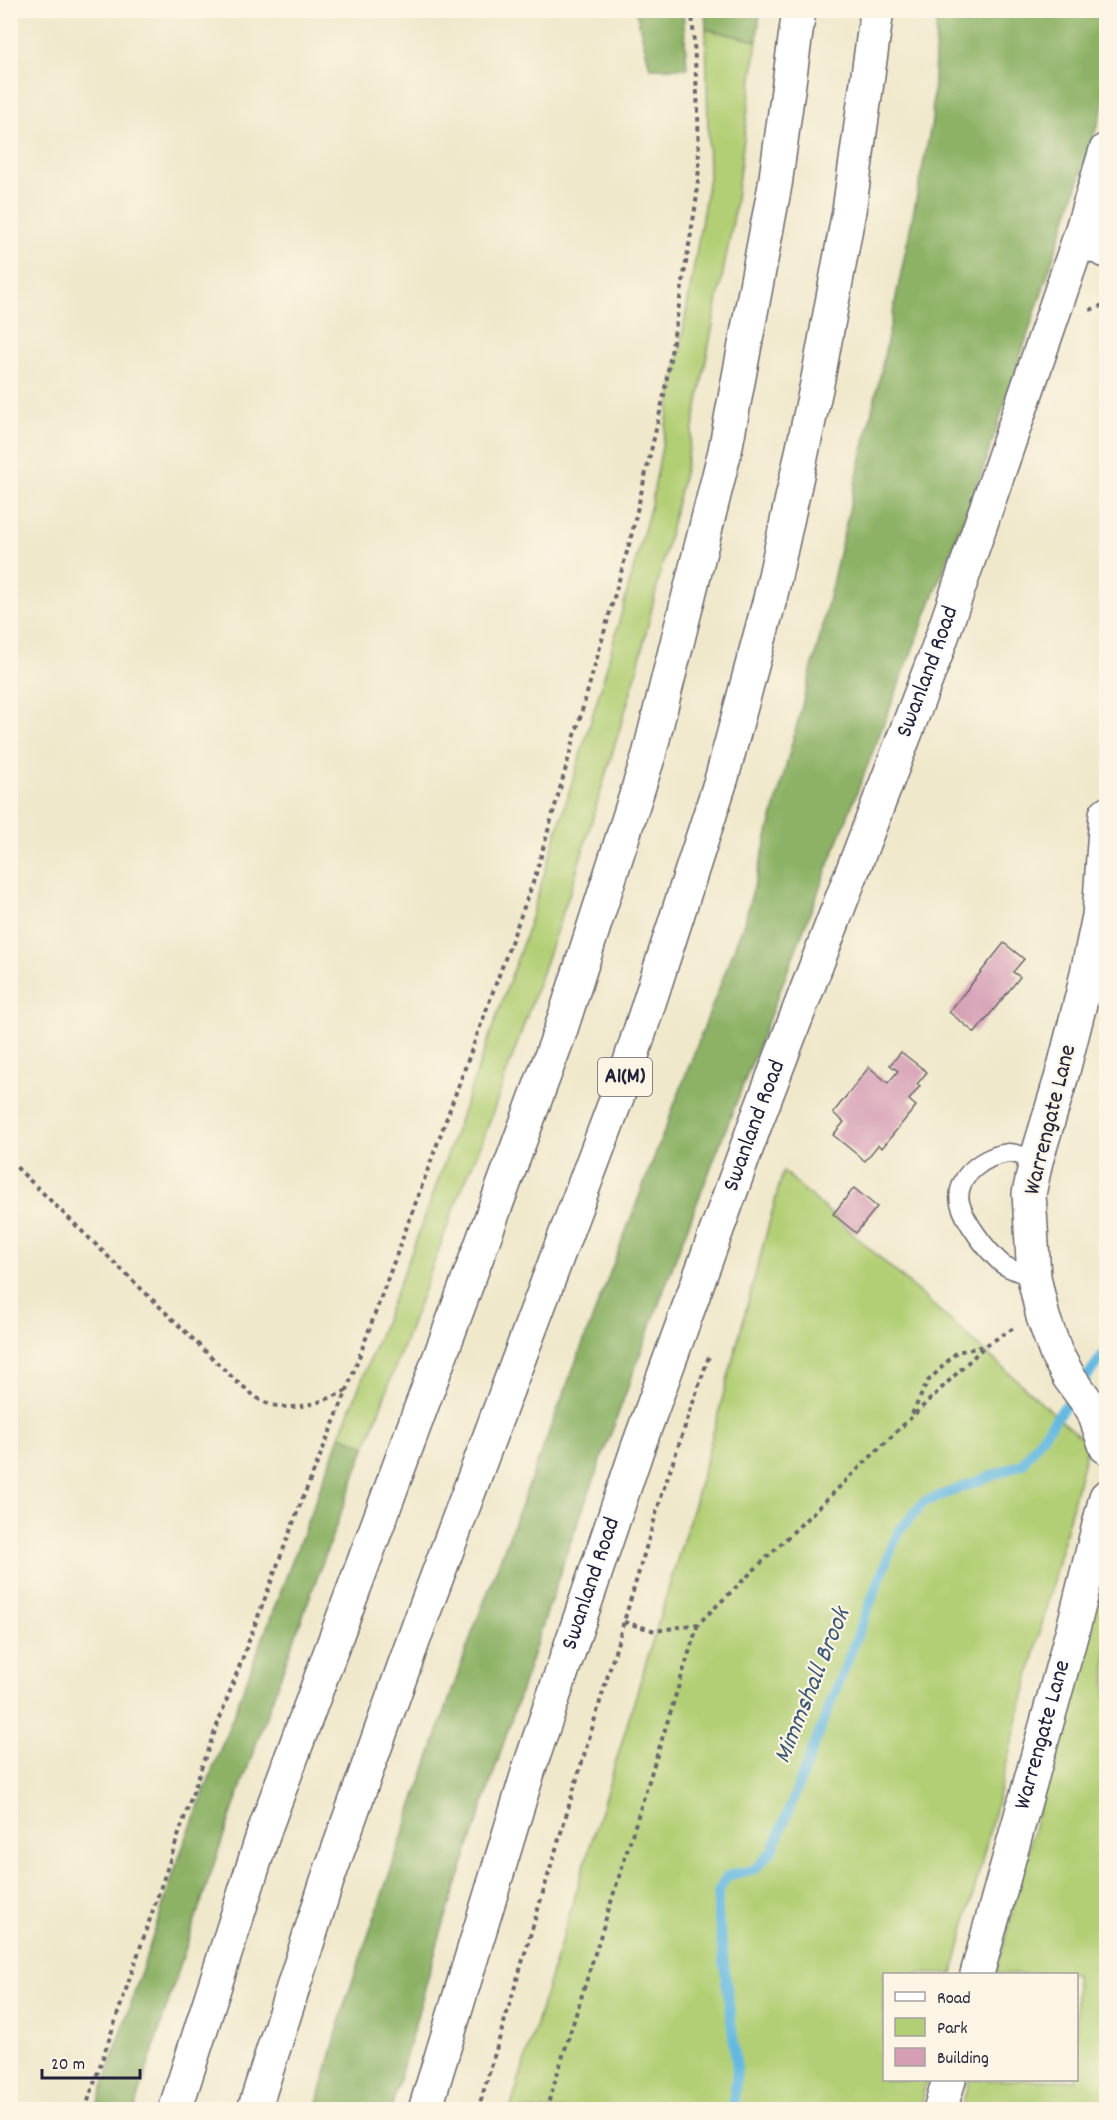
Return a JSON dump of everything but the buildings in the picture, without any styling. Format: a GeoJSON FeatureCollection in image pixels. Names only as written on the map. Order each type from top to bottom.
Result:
{"type":"FeatureCollection","features":[{"type":"Feature","properties":{"kind":"main road"},"geometry":{"type":"LineString","coordinates":[[175,2109],[266,1826],[559,1035],[648,755],[725,451],[775,186],[799,10]]}},
{"type":"Feature","properties":{"kind":"main road","name":"A1(M)"},"geometry":{"type":"LineString","coordinates":[[254,2109],[327,1881],[408,1656],[628,1068],[722,777],[770,599],[818,384],[849,212],[877,10]]}},
{"type":"Feature","properties":{"kind":"main road","name":"Swanland Road"},"geometry":{"type":"LineString","coordinates":[[425,2109],[529,1769],[637,1450],[756,1122],[1093,245],[1107,150]]}},
{"type":"Feature","properties":{"kind":"main road","name":"Warrengate Lane"},"geometry":{"type":"LineString","coordinates":[[1107,814],[1099,916],[1090,960],[1062,1075],[1036,1161],[1029,1194],[1034,1277],[1043,1317],[1056,1353],[1069,1377],[1094,1410],[1107,1447]]}},
{"type":"Feature","properties":{"kind":"main road","name":"Warrengate Lane"},"geometry":{"type":"LineString","coordinates":[[977,1973],[1074,1625],[1107,1497]]}},
{"type":"Feature","properties":{"kind":"main road"},"geometry":{"type":"LineString","coordinates":[[940,2109],[948,2081]]}},
{"type":"Feature","properties":{"kind":"lane"},"geometry":{"type":"LineString","coordinates":[[1034,1277],[1002,1264],[968,1224],[959,1200],[962,1183],[972,1168],[991,1158],[1011,1153],[1036,1161]]}},
{"type":"Feature","properties":{"kind":"path"},"geometry":{"type":"LineString","coordinates":[[85,2109],[203,1762],[296,1516],[347,1390],[535,877],[630,541],[664,394],[696,203],[699,167],[693,10]]}},
{"type":"Feature","properties":{"kind":"path"},"geometry":{"type":"LineString","coordinates":[[10,1161],[237,1382],[264,1402],[286,1407],[296,1406],[329,1400],[347,1390]]}},
{"type":"Feature","properties":{"kind":"path"},"geometry":{"type":"LineString","coordinates":[[546,2109],[698,1624],[985,1346],[957,1352],[928,1381],[910,1417]]}},
{"type":"Feature","properties":{"kind":"path"},"geometry":{"type":"LineString","coordinates":[[478,2109],[624,1622],[655,1630],[698,1624]]}},
{"type":"Feature","properties":{"kind":"green space"},"geometry":{"type":"Polygon","coordinates":[[[636,11],[683,11],[687,68],[650,68],[636,11]]]}},
{"type":"Feature","properties":{"kind":"green space"},"geometry":{"type":"Polygon","coordinates":[[[705,11],[760,11],[757,41],[706,29],[705,11]]]}},
{"type":"Feature","properties":{"kind":"green space"},"geometry":{"type":"Polygon","coordinates":[[[937,11],[1106,11],[1106,99],[983,469],[681,1244],[567,1552],[440,1935],[391,2109],[316,2110],[344,2006],[472,1633],[745,920],[817,649],[880,376],[932,121],[937,11]]]}},
{"type":"Feature","properties":{"kind":"green space"},"geometry":{"type":"Polygon","coordinates":[[[706,29],[757,41],[733,221],[685,469],[636,675],[573,883],[535,993],[483,1140],[458,1198],[366,1446],[340,1436],[425,1217],[525,937],[602,684],[651,505],[709,177],[706,29]]]}},
{"type":"Feature","properties":{"kind":"green space"},"geometry":{"type":"Polygon","coordinates":[[[783,1171],[1088,1444],[953,1973],[883,1973],[883,2081],[927,2081],[919,2109],[510,2110],[695,1501],[783,1171]]]}},
{"type":"Feature","properties":{"kind":"green space"},"geometry":{"type":"Polygon","coordinates":[[[340,1436],[366,1446],[216,1859],[135,2109],[96,2109],[178,1860],[340,1436]]]}},
{"type":"Feature","properties":{"kind":"green space"},"geometry":{"type":"Polygon","coordinates":[[[1106,1549],[1106,2109],[961,2110],[969,2081],[1078,2081],[1078,1973],[996,1973],[1106,1549]]]}},
{"type":"Feature","properties":{"kind":"waterway","name":"Mimmshall Brook"},"geometry":{"type":"LineString","coordinates":[[733,2110],[737,2070],[718,1913],[718,1892],[727,1876],[755,1869],[773,1850],[898,1532],[924,1502],[1022,1464],[1106,1351]]}}]}
